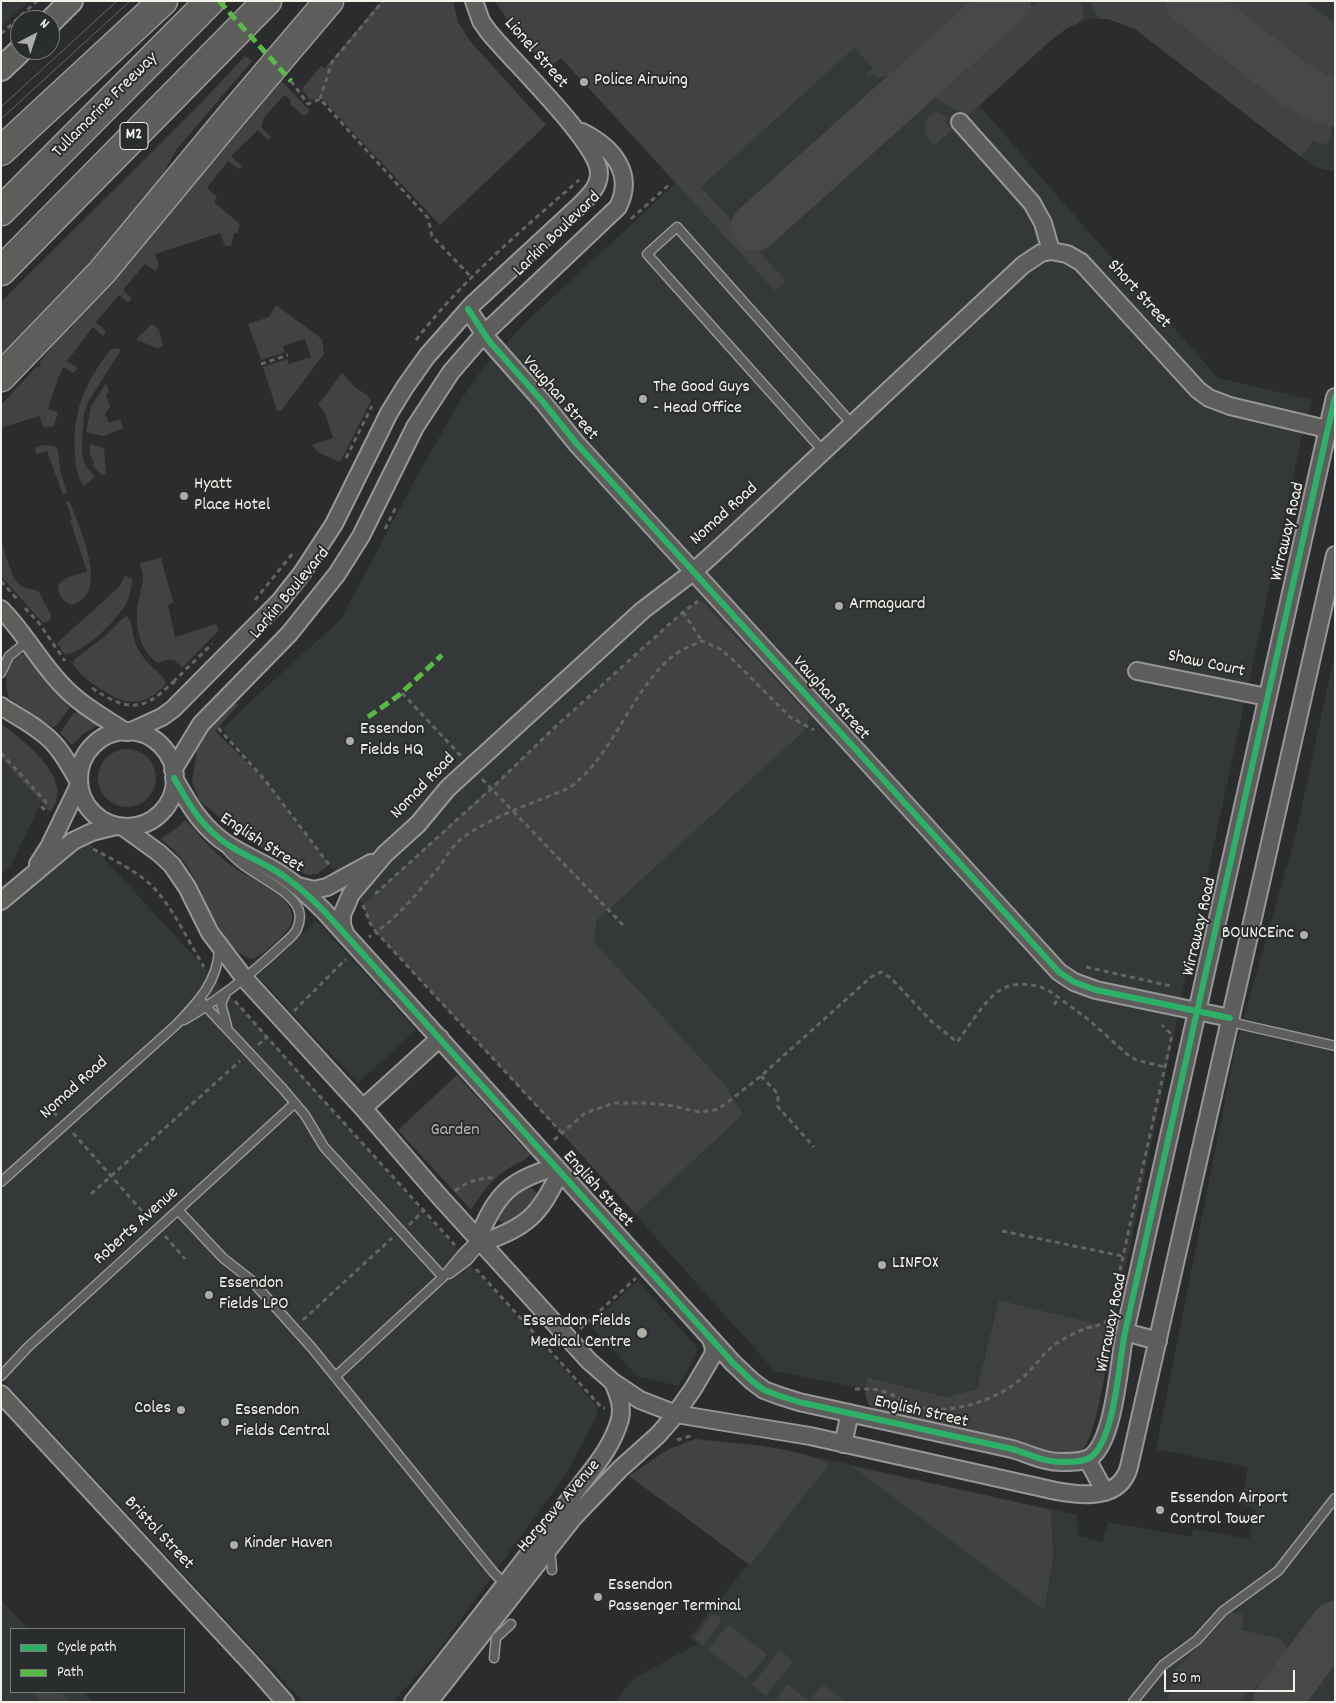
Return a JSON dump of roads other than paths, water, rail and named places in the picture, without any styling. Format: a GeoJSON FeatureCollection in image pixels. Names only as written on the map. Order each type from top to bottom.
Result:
{"type":"FeatureCollection","features":[{"type":"Feature","properties":{"kind":"highway"},"geometry":{"type":"LineString","coordinates":[[1,151],[163,1]]}},
{"type":"Feature","properties":{"kind":"highway","name":"Tullamarine Freeway"},"geometry":{"type":"LineString","coordinates":[[1,211],[210,1]]}},
{"type":"Feature","properties":{"kind":"highway","name":"M2"},"geometry":{"type":"LineString","coordinates":[[1,271],[267,1]]}},
{"type":"Feature","properties":{"kind":"highway"},"geometry":{"type":"LineString","coordinates":[[1,377],[102,272],[328,1]]}},
{"type":"Feature","properties":{"kind":"main road"},"geometry":{"type":"LineString","coordinates":[[60,12],[71,1]]}},
{"type":"Feature","properties":{"kind":"main road"},"geometry":{"type":"LineString","coordinates":[[1,69],[10,60]]}},
{"type":"Feature","properties":{"kind":"street","name":"Lionel Street"},"geometry":{"type":"LineString","coordinates":[[474,1],[481,21],[488,32],[574,128]]}},
{"type":"Feature","properties":{"kind":"street"},"geometry":{"type":"LineString","coordinates":[[960,122],[1032,202],[1043,223],[1051,251]]}},
{"type":"Feature","properties":{"kind":"street","name":"Larkin Boulevard"},"geometry":{"type":"LineString","coordinates":[[127,732],[168,713],[280,601],[302,573],[334,524],[376,438],[405,387],[427,356],[468,309],[595,188],[599,178],[597,163],[590,149],[574,128]]}},
{"type":"Feature","properties":{"kind":"street","name":"Larkin Boulevard"},"geometry":{"type":"LineString","coordinates":[[174,774],[196,730],[213,710],[288,634],[337,574],[361,536],[405,444],[451,372],[484,334],[613,213],[621,201],[625,182],[621,167],[602,145],[588,134],[574,128]]}},
{"type":"Feature","properties":{"kind":"street","name":"Nomad Road"},"geometry":{"type":"LineString","coordinates":[[297,886],[308,890],[320,890],[348,885],[385,854],[418,824],[448,788],[642,610],[693,572],[1023,265],[1041,253],[1051,251]]}},
{"type":"Feature","properties":{"kind":"street","name":"Short Street"},"geometry":{"type":"LineString","coordinates":[[1051,251],[1067,254],[1081,262],[1192,384],[1209,398],[1230,406],[1331,430]]}},
{"type":"Feature","properties":{"kind":"street","name":"Vaughan Street"},"geometry":{"type":"LineString","coordinates":[[468,309],[484,334],[576,443],[1059,972],[1074,982],[1096,990],[1230,1018]]}},
{"type":"Feature","properties":{"kind":"street","name":"Wirraway Road"},"geometry":{"type":"LineString","coordinates":[[1087,1459],[1097,1449],[1108,1425],[1126,1332],[1267,698],[1331,430],[1335,398]]}},
{"type":"Feature","properties":{"kind":"street"},"geometry":{"type":"LineString","coordinates":[[1,706],[33,726],[51,740],[63,754],[79,783],[83,799],[91,811],[102,820],[120,826],[159,853],[172,866],[187,887],[203,920],[220,947],[245,978],[363,1108],[439,1196],[589,1361],[612,1382],[640,1400],[676,1414],[770,1428],[1056,1491],[1086,1495],[1104,1492],[1120,1483],[1128,1471],[1230,1018],[1329,603],[1335,555]]}},
{"type":"Feature","properties":{"kind":"street"},"geometry":{"type":"LineString","coordinates":[[1,609],[52,675],[66,689],[91,709],[127,732]]}},
{"type":"Feature","properties":{"kind":"street","name":"Shaw Court"},"geometry":{"type":"LineString","coordinates":[[1137,671],[1267,698]]}},
{"type":"Feature","properties":{"kind":"street"},"geometry":{"type":"LineString","coordinates":[[1,901],[73,841],[92,832],[120,826],[145,824],[157,816],[170,799],[174,774],[168,756],[158,743],[144,735],[127,732],[107,736],[92,747],[82,763],[79,783],[60,826],[43,856],[22,883]]}},
{"type":"Feature","properties":{"kind":"street","name":"English Street"},"geometry":{"type":"LineString","coordinates":[[174,774],[191,807],[215,835],[236,850],[270,868],[297,886],[345,933],[742,1373],[764,1390],[800,1402],[1012,1449],[1047,1461],[1063,1462],[1087,1459]]}},
{"type":"Feature","properties":{"kind":"street"},"geometry":{"type":"LineString","coordinates":[[345,933],[342,925],[342,916],[346,904],[348,885]]}},
{"type":"Feature","properties":{"kind":"street"},"geometry":{"type":"LineString","coordinates":[[363,1108],[440,1038]]}},
{"type":"Feature","properties":{"kind":"street"},"geometry":{"type":"LineString","coordinates":[[480,1240],[511,1232],[528,1221],[542,1206],[558,1170]]}},
{"type":"Feature","properties":{"kind":"street"},"geometry":{"type":"LineString","coordinates":[[480,1240],[490,1212],[508,1188],[526,1177],[558,1170]]}},
{"type":"Feature","properties":{"kind":"street"},"geometry":{"type":"LineString","coordinates":[[1126,1332],[1158,1340]]}},
{"type":"Feature","properties":{"kind":"street","name":"Hargrave Avenue"},"geometry":{"type":"LineString","coordinates":[[413,1702],[544,1545],[634,1456],[658,1435],[676,1414],[713,1355],[714,1348],[711,1339]]}},
{"type":"Feature","properties":{"kind":"street"},"geometry":{"type":"LineString","coordinates":[[544,1545],[615,1433],[621,1413],[620,1401],[612,1382]]}},
{"type":"Feature","properties":{"kind":"street","name":"Bristol Street"},"geometry":{"type":"LineString","coordinates":[[1,1394],[280,1698]]}},
{"type":"Feature","properties":{"kind":"street"},"geometry":{"type":"LineString","coordinates":[[843,1444],[850,1413]]}},
{"type":"Feature","properties":{"kind":"street"},"geometry":{"type":"LineString","coordinates":[[1087,1459],[1104,1492]]}},
{"type":"Feature","properties":{"kind":"street","name":"Hargrave Avenue"},"geometry":{"type":"LineString","coordinates":[[430,1702],[498,1613],[510,1588]]}},
{"type":"Feature","properties":{"kind":"lane"},"geometry":{"type":"LineString","coordinates":[[824,452],[646,254],[677,227],[853,425]]}},
{"type":"Feature","properties":{"kind":"lane"},"geometry":{"type":"LineString","coordinates":[[1,673],[9,656],[28,642]]}},
{"type":"Feature","properties":{"kind":"lane","name":"Nomad Road"},"geometry":{"type":"LineString","coordinates":[[176,1025],[226,994],[293,934],[299,924],[300,914],[292,900],[273,884],[245,867],[232,856],[215,835]]}},
{"type":"Feature","properties":{"kind":"lane","name":"Nomad Road"},"geometry":{"type":"LineString","coordinates":[[1,1182],[176,1025],[200,999],[213,978],[220,947]]}},
{"type":"Feature","properties":{"kind":"lane"},"geometry":{"type":"LineString","coordinates":[[226,994],[222,1001],[222,1009],[224,1019],[232,1034]]}},
{"type":"Feature","properties":{"kind":"lane"},"geometry":{"type":"LineString","coordinates":[[200,999],[305,1116],[324,1147],[443,1277]]}},
{"type":"Feature","properties":{"kind":"lane"},"geometry":{"type":"LineString","coordinates":[[1230,1018],[1239,1024],[1335,1046]]}},
{"type":"Feature","properties":{"kind":"lane","name":"Roberts Avenue"},"geometry":{"type":"LineString","coordinates":[[1,1376],[28,1347],[294,1104]]}},
{"type":"Feature","properties":{"kind":"lane"},"geometry":{"type":"LineString","coordinates":[[178,1210],[224,1258],[251,1280],[294,1328],[336,1376],[494,1573],[510,1588]]}},
{"type":"Feature","properties":{"kind":"lane"},"geometry":{"type":"LineString","coordinates":[[443,1277],[462,1253],[480,1240]]}},
{"type":"Feature","properties":{"kind":"lane"},"geometry":{"type":"LineString","coordinates":[[336,1376],[443,1277],[468,1260],[480,1240]]}},
{"type":"Feature","properties":{"kind":"lane"},"geometry":{"type":"LineString","coordinates":[[1132,1702],[1163,1665],[1197,1640],[1223,1611],[1278,1571],[1335,1498]]}},
{"type":"Feature","properties":{"kind":"lane"},"geometry":{"type":"LineString","coordinates":[[544,1545],[552,1570]]}},
{"type":"Feature","properties":{"kind":"lane"},"geometry":{"type":"LineString","coordinates":[[494,1658],[498,1613]]}},
{"type":"Feature","properties":{"kind":"lane"},"geometry":{"type":"LineString","coordinates":[[496,1638],[511,1624]]}},
{"type":"Feature","properties":{"kind":"tram line"},"geometry":{"type":"LineString","coordinates":[[1,107],[117,1]]}},
{"type":"Feature","properties":{"kind":"tram line"},"geometry":{"type":"LineString","coordinates":[[1,119],[130,1]]}},
{"type":"Feature","properties":{"kind":"place","name":"Police Airwing"},"geometry":{"type":"Point","coordinates":[584,82]}},
{"type":"Feature","properties":{"kind":"place","name":"The Good Guys - Head Office"},"geometry":{"type":"Point","coordinates":[643,399]}},
{"type":"Feature","properties":{"kind":"place","name":"Hyatt Place Hotel"},"geometry":{"type":"Point","coordinates":[184,496]}},
{"type":"Feature","properties":{"kind":"place","name":"Armaguard"},"geometry":{"type":"Point","coordinates":[839,606]}},
{"type":"Feature","properties":{"kind":"place","name":"Essendon Fields HQ"},"geometry":{"type":"Point","coordinates":[350,741]}},
{"type":"Feature","properties":{"kind":"place","name":"BOUNCEinc"},"geometry":{"type":"Point","coordinates":[1304,935]}},
{"type":"Feature","properties":{"kind":"place","name":"LINFOX"},"geometry":{"type":"Point","coordinates":[882,1265]}},
{"type":"Feature","properties":{"kind":"place","name":"Essendon Fields LPO"},"geometry":{"type":"Point","coordinates":[209,1295]}},
{"type":"Feature","properties":{"kind":"place","name":"Essendon Fields Medical Centre"},"geometry":{"type":"Point","coordinates":[642,1333]}},
{"type":"Feature","properties":{"kind":"place","name":"Coles"},"geometry":{"type":"Point","coordinates":[181,1410]}},
{"type":"Feature","properties":{"kind":"place","name":"Essendon Fields Central"},"geometry":{"type":"Point","coordinates":[225,1422]}},
{"type":"Feature","properties":{"kind":"place","name":"Essendon Airport Control Tower"},"geometry":{"type":"Point","coordinates":[1160,1510]}},
{"type":"Feature","properties":{"kind":"place","name":"Kinder Haven"},"geometry":{"type":"Point","coordinates":[234,1545]}},
{"type":"Feature","properties":{"kind":"place","name":"Essendon Passenger Terminal"},"geometry":{"type":"Point","coordinates":[598,1597]}},
{"type":"Feature","properties":{"kind":"park label","name":"Garden"},"geometry":{"type":"Point","coordinates":[455,1132]}}]}
